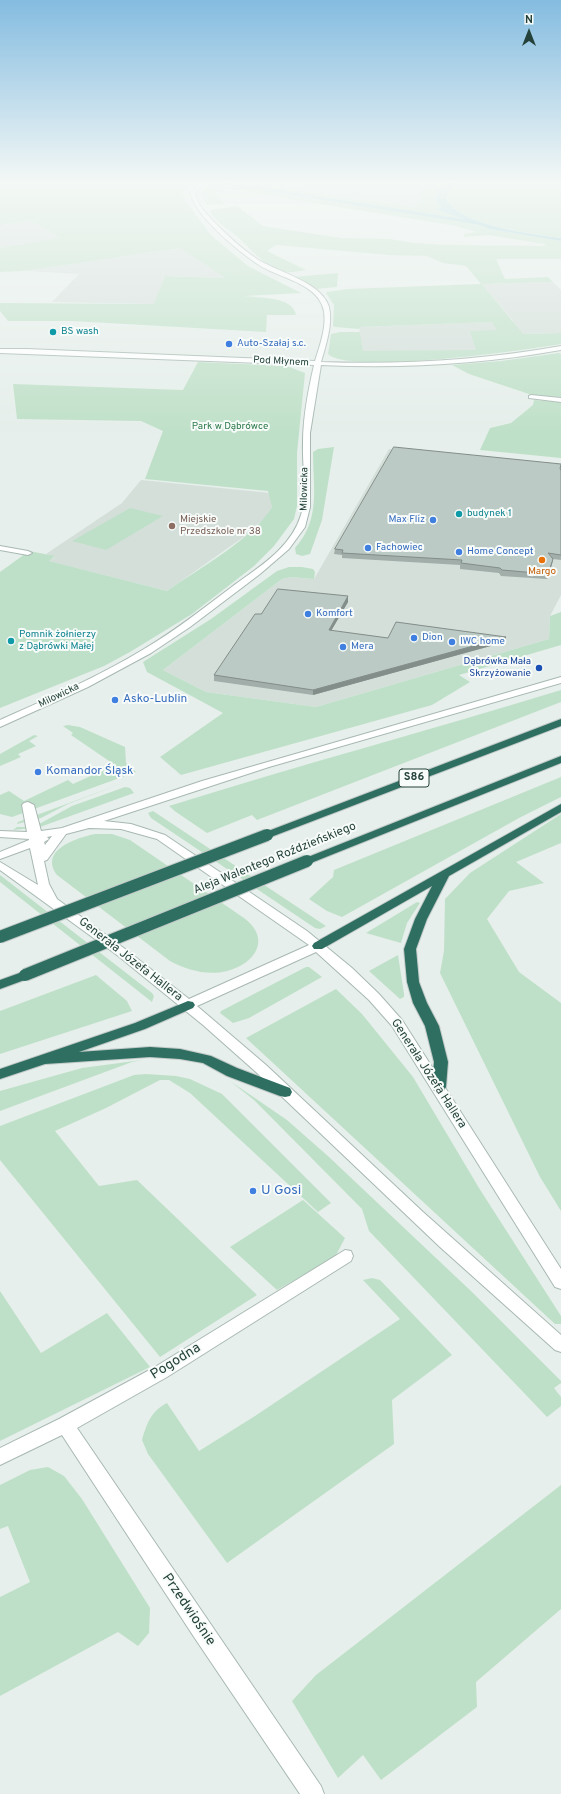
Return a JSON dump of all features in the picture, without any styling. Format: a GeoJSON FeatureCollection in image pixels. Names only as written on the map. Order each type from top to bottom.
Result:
{"type":"FeatureCollection","features":[{"type":"Feature","properties":{"kind":"highway","name":"Aleja Walentego Roździeńskiego"},"geometry":{"type":"LineString","coordinates":[[0,937],[561,722]]}},
{"type":"Feature","properties":{"kind":"highway","name":"Aleja Walentego Roździeńskiego"},"geometry":{"type":"LineString","coordinates":[[0,985],[561,759]]}},
{"type":"Feature","properties":{"kind":"highway"},"geometry":{"type":"LineString","coordinates":[[318,946],[561,808]]}},
{"type":"Feature","properties":{"kind":"highway"},"geometry":{"type":"LineString","coordinates":[[439,1087],[441,1062],[432,1026],[420,1003],[412,982],[410,949],[420,920],[444,874]]}},
{"type":"Feature","properties":{"kind":"highway"},"geometry":{"type":"LineString","coordinates":[[0,1074],[140,1026],[188,1005]]}},
{"type":"Feature","properties":{"kind":"highway"},"geometry":{"type":"LineString","coordinates":[[44,1059],[150,1052],[180,1054],[206,1059],[232,1072],[285,1092]]}},
{"type":"Feature","properties":{"kind":"street","name":"Milowicka"},"geometry":{"type":"LineString","coordinates":[[0,724],[134,659],[181,629],[261,570],[287,546],[297,532],[305,514],[306,441],[317,364],[322,347],[326,306],[323,300],[307,287],[266,267]]}},
{"type":"Feature","properties":{"kind":"street","name":"Pod Młynem"},"geometry":{"type":"LineString","coordinates":[[0,351],[317,364],[439,363],[485,359],[561,348]]}},
{"type":"Feature","properties":{"kind":"street"},"geometry":{"type":"LineString","coordinates":[[531,397],[561,400]]}},
{"type":"Feature","properties":{"kind":"street"},"geometry":{"type":"LineString","coordinates":[[0,548],[28,553]]}},
{"type":"Feature","properties":{"kind":"street"},"geometry":{"type":"LineString","coordinates":[[79,826],[169,794],[311,751],[451,713],[561,680]]}},
{"type":"Feature","properties":{"kind":"street","name":"Generała Józefa Hallera"},"geometry":{"type":"LineString","coordinates":[[52,900],[43,884],[28,805],[43,858],[62,831]]}},
{"type":"Feature","properties":{"kind":"street","name":"Generała Józefa Hallera"},"geometry":{"type":"LineString","coordinates":[[0,834],[12,835],[62,831],[79,826],[117,825],[146,831],[161,837],[303,934],[360,983],[397,1023],[439,1087],[498,1185],[561,1282]]}},
{"type":"Feature","properties":{"kind":"street"},"geometry":{"type":"LineString","coordinates":[[0,856],[62,831]]}},
{"type":"Feature","properties":{"kind":"street","name":"Generała Józefa Hallera"},"geometry":{"type":"LineString","coordinates":[[0,865],[52,900],[188,1005],[238,1047],[492,1286],[561,1345]]}},
{"type":"Feature","properties":{"kind":"street"},"geometry":{"type":"LineString","coordinates":[[188,1005],[318,946]]}},
{"type":"Feature","properties":{"kind":"street","name":"Pogodna"},"geometry":{"type":"LineString","coordinates":[[0,1457],[65,1425],[161,1372],[345,1256]]}},
{"type":"Feature","properties":{"kind":"street","name":"Przedwiośnie"},"geometry":{"type":"LineString","coordinates":[[65,1425],[201,1630],[313,1794]]}},
{"type":"Feature","properties":{"kind":"shaded area"},"geometry":{"type":"Polygon","coordinates":[[[53,267],[209,267],[227,278],[165,276],[155,304],[52,302],[79,274],[24,271],[53,267]]]}},
{"type":"Feature","properties":{"kind":"shaded area"},"geometry":{"type":"Polygon","coordinates":[[[553,282],[561,290],[561,333],[523,334],[481,352],[391,361],[363,353],[359,327],[513,321],[482,284],[553,282]]]}},
{"type":"Feature","properties":{"kind":"shaded area"},"geometry":{"type":"Polygon","coordinates":[[[389,449],[561,466],[561,595],[550,616],[549,639],[316,707],[206,692],[163,670],[282,579],[291,577],[314,579],[389,449]]]}},
{"type":"Feature","properties":{"kind":"shaded area","name":"Miejskie Przedszkole nr 38"},"geometry":{"type":"Polygon","coordinates":[[[141,480],[270,493],[272,507],[266,517],[245,536],[167,591],[48,561],[55,557],[46,554],[122,503],[141,480]]]}},
{"type":"Feature","properties":{"kind":"green space"},"geometry":{"type":"Polygon","coordinates":[[[0,267],[53,267],[24,271],[0,272],[0,267]]]}},
{"type":"Feature","properties":{"kind":"green space"},"geometry":{"type":"Polygon","coordinates":[[[209,267],[249,267],[301,293],[244,296],[282,301],[289,304],[294,309],[296,315],[267,315],[266,332],[72,321],[8,321],[0,311],[0,303],[154,304],[165,276],[226,278],[209,267]]]}},
{"type":"Feature","properties":{"kind":"green space"},"geometry":{"type":"Polygon","coordinates":[[[272,267],[299,267],[306,270],[285,272],[272,267]]]}},
{"type":"Feature","properties":{"kind":"green space"},"geometry":{"type":"Polygon","coordinates":[[[467,267],[499,267],[505,279],[548,277],[553,282],[482,284],[523,334],[561,333],[561,344],[513,351],[402,362],[343,360],[328,354],[331,334],[340,332],[360,332],[363,351],[476,350],[470,331],[497,330],[492,322],[360,327],[359,329],[335,327],[333,326],[334,305],[326,293],[348,289],[481,284],[467,267]]]}},
{"type":"Feature","properties":{"kind":"green space"},"geometry":{"type":"Polygon","coordinates":[[[338,273],[337,287],[316,289],[292,277],[338,273]]]}},
{"type":"Feature","properties":{"kind":"green space"},"geometry":{"type":"Polygon","coordinates":[[[559,353],[561,354],[561,397],[532,395],[469,374],[452,365],[501,361],[559,353]]]}},
{"type":"Feature","properties":{"kind":"green space","name":"Park w Dąbrówce"},"geometry":{"type":"Polygon","coordinates":[[[198,362],[287,366],[305,373],[297,453],[297,506],[294,519],[274,546],[254,566],[192,614],[104,666],[0,708],[0,572],[29,551],[55,556],[49,561],[167,591],[239,541],[264,519],[272,507],[268,491],[145,479],[163,431],[141,421],[17,419],[13,384],[183,390],[198,362]]]}},
{"type":"Feature","properties":{"kind":"green space"},"geometry":{"type":"Polygon","coordinates":[[[534,400],[561,402],[561,458],[480,450],[490,428],[511,423],[533,405],[534,400]]]}},
{"type":"Feature","properties":{"kind":"green space"},"geometry":{"type":"Polygon","coordinates":[[[334,447],[322,520],[310,554],[302,556],[296,554],[295,548],[309,526],[312,514],[314,503],[313,452],[318,449],[334,447]]]}},
{"type":"Feature","properties":{"kind":"green space"},"geometry":{"type":"Polygon","coordinates":[[[130,508],[163,516],[106,550],[72,541],[130,508]]]}},
{"type":"Feature","properties":{"kind":"green space"},"geometry":{"type":"Polygon","coordinates":[[[289,567],[313,569],[315,572],[314,579],[291,577],[282,579],[163,670],[206,692],[316,707],[549,639],[550,616],[561,612],[561,645],[459,675],[470,682],[432,705],[181,775],[160,757],[223,713],[147,672],[143,662],[211,619],[277,571],[289,567]]]}},
{"type":"Feature","properties":{"kind":"green space"},"geometry":{"type":"Polygon","coordinates":[[[561,690],[561,702],[257,820],[252,815],[207,833],[169,806],[267,776],[561,690]]]}},
{"type":"Feature","properties":{"kind":"green space"},"geometry":{"type":"Polygon","coordinates":[[[68,725],[80,727],[125,747],[126,763],[136,772],[12,817],[0,814],[0,795],[9,791],[24,801],[68,780],[73,784],[115,765],[71,735],[73,733],[63,726],[68,725]]]}},
{"type":"Feature","properties":{"kind":"green space"},"geometry":{"type":"Polygon","coordinates":[[[34,735],[38,736],[29,741],[36,746],[18,754],[21,757],[0,766],[0,754],[34,735]]]}},
{"type":"Feature","properties":{"kind":"green space"},"geometry":{"type":"Polygon","coordinates":[[[561,777],[561,797],[519,818],[342,917],[327,911],[309,899],[333,877],[334,870],[561,777]]]}},
{"type":"Feature","properties":{"kind":"green space"},"geometry":{"type":"Polygon","coordinates":[[[123,783],[68,804],[41,818],[17,824],[18,822],[123,783]]]}},
{"type":"Feature","properties":{"kind":"green space"},"geometry":{"type":"Polygon","coordinates":[[[125,787],[130,788],[134,793],[40,827],[13,830],[17,827],[28,827],[41,823],[72,806],[125,787]]]}},
{"type":"Feature","properties":{"kind":"green space"},"geometry":{"type":"Polygon","coordinates":[[[153,811],[326,926],[320,929],[315,928],[151,818],[148,813],[153,811]]]}},
{"type":"Feature","properties":{"kind":"green space"},"geometry":{"type":"Polygon","coordinates":[[[561,814],[561,843],[516,862],[544,883],[509,891],[487,919],[519,972],[561,1003],[561,1211],[540,1177],[440,973],[444,951],[445,899],[470,873],[561,814]]]}},
{"type":"Feature","properties":{"kind":"green space"},"geometry":{"type":"Polygon","coordinates":[[[95,834],[112,834],[130,840],[244,918],[257,934],[258,942],[252,957],[237,968],[227,971],[212,973],[183,967],[170,961],[57,875],[53,866],[53,859],[56,852],[70,842],[95,834]]]}},
{"type":"Feature","properties":{"kind":"green space"},"geometry":{"type":"Polygon","coordinates":[[[0,875],[152,993],[154,996],[152,1002],[0,882],[0,875]]]}},
{"type":"Feature","properties":{"kind":"green space"},"geometry":{"type":"Polygon","coordinates":[[[417,902],[420,903],[407,923],[401,943],[366,933],[417,902]]]}},
{"type":"Feature","properties":{"kind":"green space"},"geometry":{"type":"Polygon","coordinates":[[[398,955],[404,994],[404,997],[400,999],[369,971],[398,955]]]}},
{"type":"Feature","properties":{"kind":"green space"},"geometry":{"type":"Polygon","coordinates":[[[306,967],[309,967],[322,977],[249,1018],[233,1023],[220,1013],[221,1011],[306,967]]]}},
{"type":"Feature","properties":{"kind":"green space"},"geometry":{"type":"Polygon","coordinates":[[[96,975],[127,1001],[132,1011],[0,1054],[0,1011],[96,975]]]}},
{"type":"Feature","properties":{"kind":"green space"},"geometry":{"type":"Polygon","coordinates":[[[336,989],[362,1014],[413,1077],[479,1188],[561,1316],[561,1324],[555,1324],[246,1038],[336,989]]]}},
{"type":"Feature","properties":{"kind":"green space"},"geometry":{"type":"Polygon","coordinates":[[[142,1060],[132,1062],[0,1111],[0,1091],[82,1068],[142,1060]]]}},
{"type":"Feature","properties":{"kind":"green space"},"geometry":{"type":"Polygon","coordinates":[[[146,1074],[176,1076],[190,1079],[222,1094],[331,1203],[318,1212],[190,1093],[169,1080],[160,1080],[106,1108],[55,1131],[99,1186],[137,1180],[257,1295],[160,1357],[0,1160],[0,1126],[134,1075],[146,1074]]]}},
{"type":"Feature","properties":{"kind":"green space"},"geometry":{"type":"Polygon","coordinates":[[[230,1081],[287,1120],[329,1157],[472,1292],[561,1381],[561,1383],[554,1388],[561,1397],[561,1406],[547,1417],[369,1231],[362,1209],[254,1100],[230,1081]]]}},
{"type":"Feature","properties":{"kind":"green space"},"geometry":{"type":"Polygon","coordinates":[[[303,1200],[345,1238],[335,1257],[277,1290],[230,1247],[303,1200]]]}},
{"type":"Feature","properties":{"kind":"green space"},"geometry":{"type":"Polygon","coordinates":[[[372,1278],[380,1280],[452,1355],[392,1400],[394,1444],[227,1563],[148,1454],[142,1440],[150,1418],[157,1410],[167,1403],[199,1451],[255,1416],[400,1319],[363,1280],[372,1278]]]}},
{"type":"Feature","properties":{"kind":"green space"},"geometry":{"type":"Polygon","coordinates":[[[0,1291],[41,1353],[107,1313],[150,1367],[0,1441],[0,1291]]]}},
{"type":"Feature","properties":{"kind":"green space"},"geometry":{"type":"Polygon","coordinates":[[[48,1467],[64,1476],[82,1499],[150,1608],[149,1633],[138,1646],[118,1632],[0,1696],[0,1597],[30,1582],[8,1526],[0,1529],[0,1485],[30,1470],[48,1467]]]}},
{"type":"Feature","properties":{"kind":"green space"},"geometry":{"type":"Polygon","coordinates":[[[561,1485],[561,1609],[476,1682],[477,1707],[381,1780],[363,1755],[338,1778],[292,1701],[316,1675],[561,1485]]]}},
{"type":"Feature","properties":{"kind":"building","name":"budynek 1"},"geometry":{"type":"Polygon","coordinates":[[[394,447],[561,464],[561,555],[548,553],[553,559],[548,574],[502,570],[500,568],[461,563],[462,560],[342,553],[343,550],[335,549],[394,447]]]}},
{"type":"Feature","properties":{"kind":"building"},"geometry":{"type":"Polygon","coordinates":[[[278,589],[348,596],[329,630],[388,638],[396,622],[506,637],[313,690],[214,675],[255,614],[261,614],[278,589]]]}},
{"type":"Feature","properties":{"kind":"place","name":"BS wash"},"geometry":{"type":"Point","coordinates":[53,332]}},
{"type":"Feature","properties":{"kind":"place","name":"Auto-Szałaj s.c."},"geometry":{"type":"Point","coordinates":[229,344]}},
{"type":"Feature","properties":{"kind":"place","name":"budynek 1"},"geometry":{"type":"Point","coordinates":[459,514]}},
{"type":"Feature","properties":{"kind":"place","name":"Max Fliz"},"geometry":{"type":"Point","coordinates":[433,520]}},
{"type":"Feature","properties":{"kind":"place","name":"Miejskie Przedszkole nr 38"},"geometry":{"type":"Point","coordinates":[172,526]}},
{"type":"Feature","properties":{"kind":"place","name":"Fachowiec"},"geometry":{"type":"Point","coordinates":[368,548]}},
{"type":"Feature","properties":{"kind":"place","name":"Home Concept"},"geometry":{"type":"Point","coordinates":[459,552]}},
{"type":"Feature","properties":{"kind":"place","name":"Margo"},"geometry":{"type":"Point","coordinates":[542,560]}},
{"type":"Feature","properties":{"kind":"place","name":"Komfort"},"geometry":{"type":"Point","coordinates":[308,614]}},
{"type":"Feature","properties":{"kind":"place","name":"Dion"},"geometry":{"type":"Point","coordinates":[414,638]}},
{"type":"Feature","properties":{"kind":"place","name":"Pomnik żołnierzy z Dąbrówki Małej"},"geometry":{"type":"Point","coordinates":[11,641]}},
{"type":"Feature","properties":{"kind":"place","name":"IWC home"},"geometry":{"type":"Point","coordinates":[452,642]}},
{"type":"Feature","properties":{"kind":"place","name":"Mera"},"geometry":{"type":"Point","coordinates":[343,647]}},
{"type":"Feature","properties":{"kind":"place","name":"Dąbrówka Mała Skrzyżowanie"},"geometry":{"type":"Point","coordinates":[539,668]}},
{"type":"Feature","properties":{"kind":"place","name":"Asko-Lublin"},"geometry":{"type":"Point","coordinates":[115,700]}},
{"type":"Feature","properties":{"kind":"place","name":"Komandor Śląsk"},"geometry":{"type":"Point","coordinates":[38,772]}},
{"type":"Feature","properties":{"kind":"place","name":"U Gosi"},"geometry":{"type":"Point","coordinates":[253,1191]}}]}
